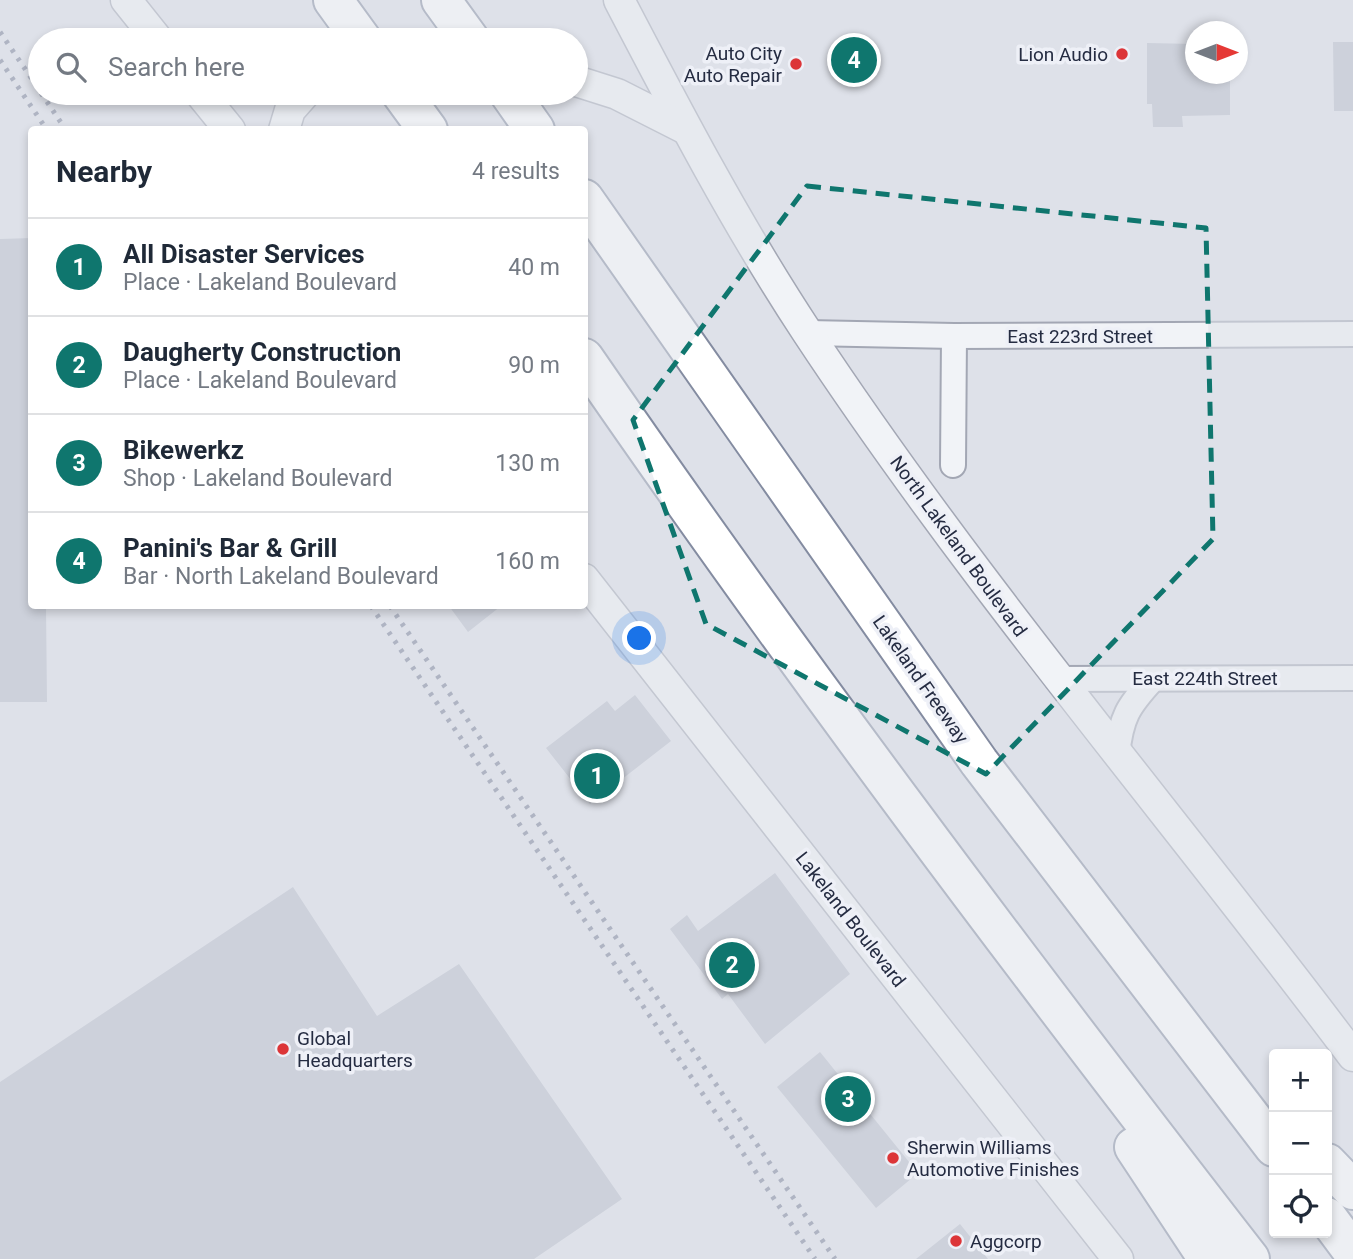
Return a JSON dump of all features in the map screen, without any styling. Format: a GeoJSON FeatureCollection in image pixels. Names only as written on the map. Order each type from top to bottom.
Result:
{"type":"FeatureCollection","features":[{"type":"Feature","properties":{"kind":"highway"},"geometry":{"type":"LineString","coordinates":[[333,0],[353,28]]}},
{"type":"Feature","properties":{"kind":"highway"},"geometry":{"type":"LineString","coordinates":[[441,0],[461,28]]}},
{"type":"Feature","properties":{"kind":"highway"},"geometry":{"type":"LineString","coordinates":[[456,0],[473,28]]}},
{"type":"Feature","properties":{"kind":"highway","name":"Lakeland Freeway"},"geometry":{"type":"LineString","coordinates":[[588,205],[979,762],[1140,968],[1269,1140]]}},
{"type":"Feature","properties":{"kind":"highway"},"geometry":{"type":"LineString","coordinates":[[588,364],[689,510],[1043,991],[1250,1259]]}},
{"type":"Feature","properties":{"kind":"highway"},"geometry":{"type":"LineString","coordinates":[[1140,968],[1269,1103]]}},
{"type":"Feature","properties":{"kind":"highway"},"geometry":{"type":"LineString","coordinates":[[1043,991],[1134,1147],[1208,1259]]}},
{"type":"Feature","properties":{"kind":"highway"},"geometry":{"type":"LineString","coordinates":[[1332,1168],[1353,1191]]}},
{"type":"Feature","properties":{"kind":"highway"},"geometry":{"type":"LineString","coordinates":[[1332,1224],[1353,1252]]}},
{"type":"Feature","properties":{"kind":"street"},"geometry":{"type":"LineString","coordinates":[[126,0],[149,28]]}},
{"type":"Feature","properties":{"kind":"street","name":"North Lakeland Boulevard"},"geometry":{"type":"LineString","coordinates":[[619,0],[740,227],[808,333],[961,550],[1057,679],[1348,1043]]}},
{"type":"Feature","properties":{"kind":"street"},"geometry":{"type":"LineString","coordinates":[[588,84],[617,94],[686,129]]}},
{"type":"Feature","properties":{"kind":"street"},"geometry":{"type":"LineString","coordinates":[[210,105],[227,126]]}},
{"type":"Feature","properties":{"kind":"street"},"geometry":{"type":"LineString","coordinates":[[285,126],[294,105]]}},
{"type":"Feature","properties":{"kind":"street","name":"East 223rd Street"},"geometry":{"type":"LineString","coordinates":[[808,333],[954,336],[1353,334]]}},
{"type":"Feature","properties":{"kind":"street"},"geometry":{"type":"LineString","coordinates":[[953,465],[954,336]]}},
{"type":"Feature","properties":{"kind":"street","name":"Lakeland Boulevard"},"geometry":{"type":"LineString","coordinates":[[588,584],[1118,1259]]}},
{"type":"Feature","properties":{"kind":"street"},"geometry":{"type":"LineString","coordinates":[[1117,755],[1120,728],[1129,704],[1153,678]]}},
{"type":"Feature","properties":{"kind":"street","name":"East 224th Street"},"geometry":{"type":"LineString","coordinates":[[1057,679],[1353,678]]}},
{"type":"Feature","properties":{"kind":"highlighted area"},"geometry":{"type":"Polygon","coordinates":[[[807,186],[1206,228],[1213,539],[986,774],[706,624],[633,420],[807,186]]]}},
{"type":"Feature","properties":{"kind":"building"},"geometry":{"type":"Polygon","coordinates":[[[1333,42],[1353,42],[1353,111],[1334,111],[1333,42]]]}},
{"type":"Feature","properties":{"kind":"building"},"geometry":{"type":"Polygon","coordinates":[[[1147,43],[1185,44],[1185,84],[1230,84],[1230,115],[1182,116],[1183,127],[1153,127],[1152,104],[1147,104],[1147,43]]]}},
{"type":"Feature","properties":{"kind":"building"},"geometry":{"type":"Polygon","coordinates":[[[28,238],[28,609],[46,609],[47,702],[0,702],[0,239],[28,238]]]}},
{"type":"Feature","properties":{"kind":"building"},"geometry":{"type":"Polygon","coordinates":[[[451,609],[497,609],[468,632],[451,609]]]}},
{"type":"Feature","properties":{"kind":"building"},"geometry":{"type":"Polygon","coordinates":[[[635,695],[671,741],[590,804],[546,748],[607,701],[615,711],[635,695]]]}},
{"type":"Feature","properties":{"kind":"building"},"geometry":{"type":"Polygon","coordinates":[[[775,873],[850,974],[765,1044],[728,994],[722,999],[670,929],[687,915],[698,931],[775,873]]]}},
{"type":"Feature","properties":{"kind":"building","name":"Global Headquarters"},"geometry":{"type":"Polygon","coordinates":[[[293,887],[377,1016],[459,964],[622,1199],[534,1259],[0,1259],[0,1082],[293,887]]]}},
{"type":"Feature","properties":{"kind":"building"},"geometry":{"type":"Polygon","coordinates":[[[820,1052],[918,1173],[876,1208],[777,1087],[820,1052]]]}},
{"type":"Feature","properties":{"kind":"building","name":"Aggcorp"},"geometry":{"type":"Polygon","coordinates":[[[960,1224],[988,1259],[916,1259],[960,1224]]]}},
{"type":"Feature","properties":{"kind":"railway"},"geometry":{"type":"LineString","coordinates":[[0,32],[28,73]]}},
{"type":"Feature","properties":{"kind":"railway"},"geometry":{"type":"LineString","coordinates":[[0,60],[28,102]]}},
{"type":"Feature","properties":{"kind":"railway"},"geometry":{"type":"LineString","coordinates":[[30,105],[44,126]]}},
{"type":"Feature","properties":{"kind":"railway"},"geometry":{"type":"LineString","coordinates":[[49,105],[63,126]]}},
{"type":"Feature","properties":{"kind":"railway"},"geometry":{"type":"LineString","coordinates":[[373,609],[815,1259]]}},
{"type":"Feature","properties":{"kind":"railway"},"geometry":{"type":"LineString","coordinates":[[392,609],[835,1259]]}},
{"type":"Feature","properties":{"kind":"place","name":"Lion Audio"},"geometry":{"type":"Point","coordinates":[1122,54]}},
{"type":"Feature","properties":{"kind":"place","name":"Panini's Bar & Grill"},"geometry":{"type":"Point","coordinates":[854,60]}},
{"type":"Feature","properties":{"kind":"place","name":"Auto City Auto Repair"},"geometry":{"type":"Point","coordinates":[796,64]}},
{"type":"Feature","properties":{"kind":"place","name":"All Disaster Services"},"geometry":{"type":"Point","coordinates":[597,776]}},
{"type":"Feature","properties":{"kind":"place","name":"Daugherty Construction"},"geometry":{"type":"Point","coordinates":[732,965]}},
{"type":"Feature","properties":{"kind":"place","name":"Global Headquarters"},"geometry":{"type":"Point","coordinates":[283,1049]}},
{"type":"Feature","properties":{"kind":"place","name":"Bikewerkz"},"geometry":{"type":"Point","coordinates":[848,1099]}},
{"type":"Feature","properties":{"kind":"place","name":"Sherwin Williams Automotive Finishes"},"geometry":{"type":"Point","coordinates":[893,1158]}},
{"type":"Feature","properties":{"kind":"place","name":"Aggcorp"},"geometry":{"type":"Point","coordinates":[956,1241]}}]}
